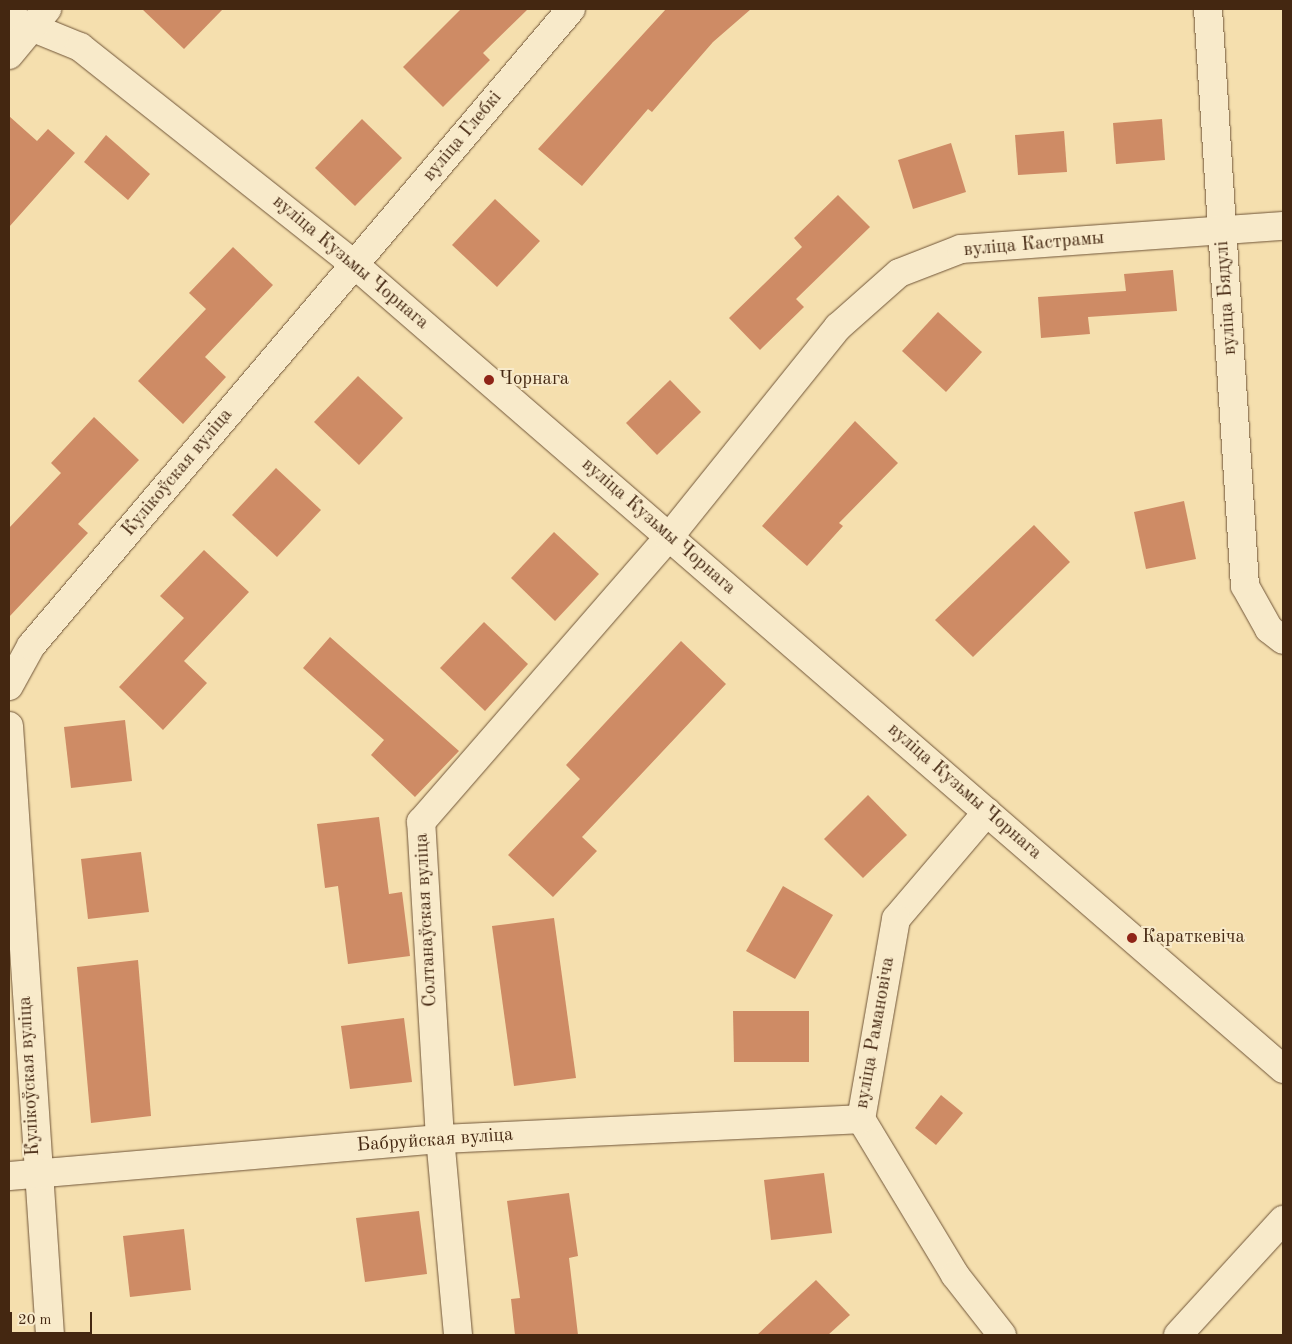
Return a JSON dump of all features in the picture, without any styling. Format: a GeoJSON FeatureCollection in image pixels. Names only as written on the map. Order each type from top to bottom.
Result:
{"type":"FeatureCollection","features":[{"type":"Feature","properties":{"kind":"street","name":"вуліца Глебкі"},"geometry":{"type":"LineString","coordinates":[[355,265],[572,9]]}},
{"type":"Feature","properties":{"kind":"street","name":"вуліца Бядулі"},"geometry":{"type":"LineString","coordinates":[[1208,9],[1245,586],[1269,628],[1283,640]]}},
{"type":"Feature","properties":{"kind":"street","name":"вуліца Кузьмы Чорнага"},"geometry":{"type":"LineString","coordinates":[[30,18],[80,47],[355,265],[1283,1069]]}},
{"type":"Feature","properties":{"kind":"street"},"geometry":{"type":"LineString","coordinates":[[9,55],[30,18]]}},
{"type":"Feature","properties":{"kind":"street","name":"вуліца Кастрамы"},"geometry":{"type":"LineString","coordinates":[[669,537],[838,327],[899,273],[960,249],[1283,226]]}},
{"type":"Feature","properties":{"kind":"street","name":"Кулікоўская вуліца"},"geometry":{"type":"LineString","coordinates":[[9,686],[31,646],[355,265]]}},
{"type":"Feature","properties":{"kind":"street","name":"Солтанаўская вуліца"},"geometry":{"type":"LineString","coordinates":[[458,1335],[440,1139],[421,822],[669,537]]}},
{"type":"Feature","properties":{"kind":"street","name":"Кулікоўская вуліца"},"geometry":{"type":"LineString","coordinates":[[9,726],[36,1174],[50,1335]]}},
{"type":"Feature","properties":{"kind":"street","name":"вуліца Рамановіча"},"geometry":{"type":"LineString","coordinates":[[987,812],[896,919],[861,1119],[955,1275],[1002,1335]]}},
{"type":"Feature","properties":{"kind":"street","name":"Бабруйская вуліца"},"geometry":{"type":"LineString","coordinates":[[9,1176],[440,1139],[861,1119]]}},
{"type":"Feature","properties":{"kind":"street"},"geometry":{"type":"LineString","coordinates":[[1178,1335],[1283,1220]]}},
{"type":"Feature","properties":{"kind":"building"},"geometry":{"type":"Polygon","coordinates":[[[142,9],[223,9],[184,49],[142,9]]]}},
{"type":"Feature","properties":{"kind":"building"},"geometry":{"type":"Polygon","coordinates":[[[461,9],[528,9],[483,53],[490,60],[443,107],[403,67],[461,9]]]}},
{"type":"Feature","properties":{"kind":"building"},"geometry":{"type":"Polygon","coordinates":[[[666,9],[751,9],[713,42],[652,112],[648,109],[582,186],[538,149],[666,9]]]}},
{"type":"Feature","properties":{"kind":"building"},"geometry":{"type":"Polygon","coordinates":[[[9,116],[37,141],[48,129],[75,153],[9,227],[9,116]]]}},
{"type":"Feature","properties":{"kind":"building"},"geometry":{"type":"Polygon","coordinates":[[[362,119],[402,158],[355,206],[315,168],[362,119]]]}},
{"type":"Feature","properties":{"kind":"building"},"geometry":{"type":"Polygon","coordinates":[[[1162,119],[1165,160],[1116,164],[1113,123],[1162,119]]]}},
{"type":"Feature","properties":{"kind":"building"},"geometry":{"type":"Polygon","coordinates":[[[1064,131],[1067,172],[1018,175],[1015,135],[1064,131]]]}},
{"type":"Feature","properties":{"kind":"building"},"geometry":{"type":"Polygon","coordinates":[[[106,135],[150,174],[128,200],[84,162],[106,135]]]}},
{"type":"Feature","properties":{"kind":"building"},"geometry":{"type":"Polygon","coordinates":[[[951,143],[966,192],[913,209],[898,160],[951,143]]]}},
{"type":"Feature","properties":{"kind":"building"},"geometry":{"type":"Polygon","coordinates":[[[838,195],[870,227],[796,299],[804,307],[760,350],[729,318],[802,247],[794,238],[838,195]]]}},
{"type":"Feature","properties":{"kind":"building"},"geometry":{"type":"Polygon","coordinates":[[[495,199],[540,241],[497,287],[452,245],[495,199]]]}},
{"type":"Feature","properties":{"kind":"building"},"geometry":{"type":"Polygon","coordinates":[[[233,247],[273,285],[205,357],[226,377],[183,424],[138,381],[206,309],[189,293],[233,247]]]}},
{"type":"Feature","properties":{"kind":"building"},"geometry":{"type":"Polygon","coordinates":[[[1173,270],[1177,311],[1088,317],[1090,334],[1041,338],[1038,297],[1126,291],[1124,274],[1173,270]]]}},
{"type":"Feature","properties":{"kind":"building"},"geometry":{"type":"Polygon","coordinates":[[[938,312],[982,352],[946,392],[902,351],[938,312]]]}},
{"type":"Feature","properties":{"kind":"building"},"geometry":{"type":"Polygon","coordinates":[[[358,376],[403,418],[359,465],[314,422],[358,376]]]}},
{"type":"Feature","properties":{"kind":"building"},"geometry":{"type":"Polygon","coordinates":[[[670,380],[701,412],[657,455],[626,423],[670,380]]]}},
{"type":"Feature","properties":{"kind":"building"},"geometry":{"type":"Polygon","coordinates":[[[94,417],[139,460],[78,524],[88,533],[9,617],[9,528],[61,473],[51,463],[94,417]]]}},
{"type":"Feature","properties":{"kind":"building"},"geometry":{"type":"Polygon","coordinates":[[[855,421],[898,463],[839,523],[843,526],[807,566],[762,526],[855,421]]]}},
{"type":"Feature","properties":{"kind":"building"},"geometry":{"type":"Polygon","coordinates":[[[276,468],[321,510],[277,557],[232,515],[276,468]]]}},
{"type":"Feature","properties":{"kind":"building"},"geometry":{"type":"Polygon","coordinates":[[[1184,501],[1196,559],[1146,569],[1134,512],[1184,501]]]}},
{"type":"Feature","properties":{"kind":"building"},"geometry":{"type":"Polygon","coordinates":[[[1034,525],[1070,562],[973,657],[935,620],[1034,525]]]}},
{"type":"Feature","properties":{"kind":"building"},"geometry":{"type":"Polygon","coordinates":[[[554,532],[599,574],[555,621],[511,578],[554,532]]]}},
{"type":"Feature","properties":{"kind":"building"},"geometry":{"type":"Polygon","coordinates":[[[204,550],[249,592],[184,661],[207,683],[163,730],[119,687],[184,618],[160,596],[204,550]]]}},
{"type":"Feature","properties":{"kind":"building"},"geometry":{"type":"Polygon","coordinates":[[[484,622],[528,664],[485,711],[440,668],[484,622]]]}},
{"type":"Feature","properties":{"kind":"building"},"geometry":{"type":"Polygon","coordinates":[[[330,637],[459,751],[415,797],[371,755],[384,740],[303,668],[330,637]]]}},
{"type":"Feature","properties":{"kind":"building"},"geometry":{"type":"Polygon","coordinates":[[[681,641],[726,684],[582,837],[597,851],[553,897],[508,855],[580,779],[566,765],[681,641]]]}},
{"type":"Feature","properties":{"kind":"building"},"geometry":{"type":"Polygon","coordinates":[[[125,720],[132,781],[71,788],[64,727],[125,720]]]}},
{"type":"Feature","properties":{"kind":"building"},"geometry":{"type":"Polygon","coordinates":[[[868,795],[907,835],[863,878],[824,839],[868,795]]]}},
{"type":"Feature","properties":{"kind":"building"},"geometry":{"type":"Polygon","coordinates":[[[379,817],[389,894],[402,892],[410,956],[348,964],[338,886],[325,888],[317,824],[379,817]]]}},
{"type":"Feature","properties":{"kind":"building"},"geometry":{"type":"Polygon","coordinates":[[[141,852],[149,912],[88,919],[81,859],[141,852]]]}},
{"type":"Feature","properties":{"kind":"building"},"geometry":{"type":"Polygon","coordinates":[[[783,886],[833,915],[795,979],[746,951],[783,886]]]}},
{"type":"Feature","properties":{"kind":"building"},"geometry":{"type":"Polygon","coordinates":[[[554,918],[576,1078],[514,1086],[492,926],[554,918]]]}},
{"type":"Feature","properties":{"kind":"building"},"geometry":{"type":"Polygon","coordinates":[[[138,960],[151,1116],[91,1123],[77,967],[138,960]]]}},
{"type":"Feature","properties":{"kind":"building"},"geometry":{"type":"Polygon","coordinates":[[[733,1011],[809,1011],[809,1062],[734,1062],[733,1011]]]}},
{"type":"Feature","properties":{"kind":"building"},"geometry":{"type":"Polygon","coordinates":[[[404,1018],[412,1082],[350,1089],[341,1026],[404,1018]]]}},
{"type":"Feature","properties":{"kind":"building"},"geometry":{"type":"Polygon","coordinates":[[[941,1095],[963,1113],[936,1145],[915,1128],[941,1095]]]}},
{"type":"Feature","properties":{"kind":"building"},"geometry":{"type":"Polygon","coordinates":[[[824,1173],[832,1233],[771,1240],[764,1180],[824,1173]]]}},
{"type":"Feature","properties":{"kind":"building"},"geometry":{"type":"Polygon","coordinates":[[[569,1193],[578,1256],[569,1258],[578,1335],[515,1335],[511,1299],[520,1298],[507,1201],[569,1193]]]}},
{"type":"Feature","properties":{"kind":"building"},"geometry":{"type":"Polygon","coordinates":[[[419,1211],[427,1274],[365,1282],[356,1218],[419,1211]]]}},
{"type":"Feature","properties":{"kind":"building"},"geometry":{"type":"Polygon","coordinates":[[[184,1229],[191,1290],[130,1297],[123,1236],[184,1229]]]}},
{"type":"Feature","properties":{"kind":"building"},"geometry":{"type":"Polygon","coordinates":[[[816,1280],[850,1315],[828,1335],[757,1335],[816,1280]]]}},
{"type":"Feature","properties":{"kind":"place","name":"Чорнага"},"geometry":{"type":"Point","coordinates":[489,380]}},
{"type":"Feature","properties":{"kind":"place","name":"Караткевіча"},"geometry":{"type":"Point","coordinates":[1132,938]}}]}
